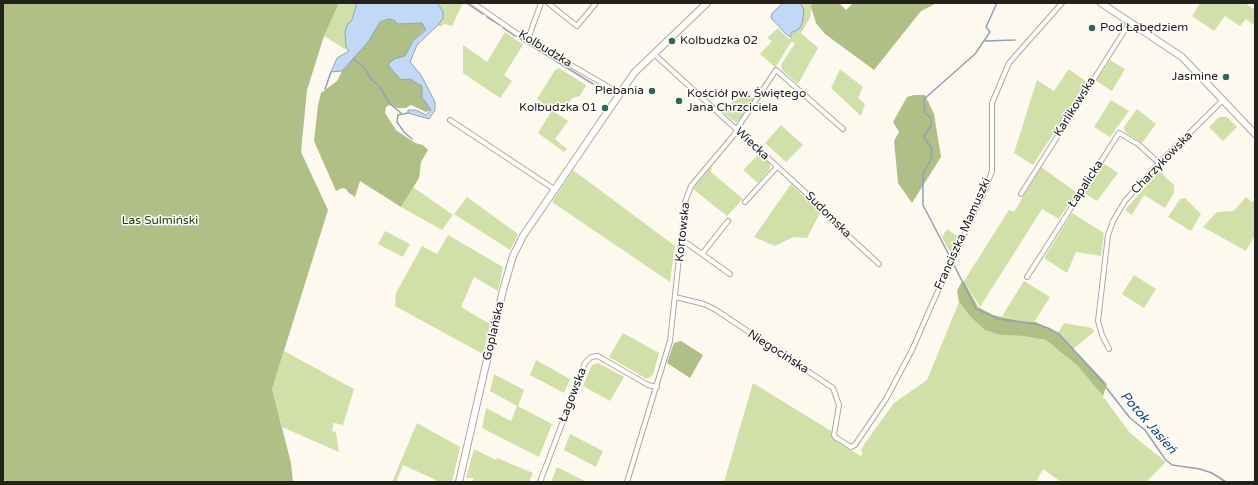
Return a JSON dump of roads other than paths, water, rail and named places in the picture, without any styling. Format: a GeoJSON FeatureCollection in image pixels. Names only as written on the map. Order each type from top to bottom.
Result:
{"type":"FeatureCollection","features":[{"type":"Feature","properties":{"kind":"street","name":"Kolbudzka"},"geometry":{"type":"LineString","coordinates":[[473,3],[528,39],[619,94]]}},
{"type":"Feature","properties":{"kind":"street"},"geometry":{"type":"LineString","coordinates":[[528,39],[541,3]]}},
{"type":"Feature","properties":{"kind":"street"},"geometry":{"type":"LineString","coordinates":[[548,3],[577,26],[596,3]]}},
{"type":"Feature","properties":{"kind":"street","name":"Goplańska"},"geometry":{"type":"LineString","coordinates":[[459,482],[511,264],[523,236],[634,73],[707,3]]}},
{"type":"Feature","properties":{"kind":"street","name":"Franciszka Mamuszki"},"geometry":{"type":"LineString","coordinates":[[835,437],[851,447],[855,445],[886,399],[909,357],[989,180],[992,171],[992,103],[1009,63],[1062,3]]}},
{"type":"Feature","properties":{"kind":"street"},"geometry":{"type":"LineString","coordinates":[[1101,3],[1182,57],[1255,134]]}},
{"type":"Feature","properties":{"kind":"street","name":"Karlikowska"},"geometry":{"type":"LineString","coordinates":[[1021,194],[1130,21]]}},
{"type":"Feature","properties":{"kind":"street","name":"Wiecka"},"geometry":{"type":"LineString","coordinates":[[654,54],[777,167],[745,202]]}},
{"type":"Feature","properties":{"kind":"street","name":"Kortowska"},"geometry":{"type":"LineString","coordinates":[[627,482],[670,341],[685,202],[691,186],[734,135],[776,70],[843,129]]}},
{"type":"Feature","properties":{"kind":"street","name":"Charzykowska"},"geometry":{"type":"LineString","coordinates":[[1109,349],[1102,335],[1098,321],[1108,235],[1113,221],[1125,201],[1159,164],[1223,100]]}},
{"type":"Feature","properties":{"kind":"street"},"geometry":{"type":"LineString","coordinates":[[450,120],[554,189]]}},
{"type":"Feature","properties":{"kind":"street","name":"Łapalicka"},"geometry":{"type":"LineString","coordinates":[[1027,277],[1119,133],[1138,144],[1159,164]]}},
{"type":"Feature","properties":{"kind":"street","name":"Sudomska"},"geometry":{"type":"LineString","coordinates":[[777,167],[817,202],[830,219],[879,264]]}},
{"type":"Feature","properties":{"kind":"street"},"geometry":{"type":"LineString","coordinates":[[702,254],[728,221]]}},
{"type":"Feature","properties":{"kind":"street"},"geometry":{"type":"LineString","coordinates":[[681,240],[730,274]]}},
{"type":"Feature","properties":{"kind":"street","name":"Niegocińska"},"geometry":{"type":"LineString","coordinates":[[675,297],[704,304],[716,310],[833,388],[839,405],[834,435],[835,437]]}},
{"type":"Feature","properties":{"kind":"street","name":"Łagowska"},"geometry":{"type":"LineString","coordinates":[[540,482],[586,363],[591,357],[598,356],[656,388]]}},
{"type":"Feature","properties":{"kind":"water"},"geometry":{"type":"Polygon","coordinates":[[[357,3],[437,3],[443,11],[443,18],[438,25],[417,45],[410,62],[421,75],[435,102],[435,110],[429,119],[408,113],[408,110],[416,110],[426,115],[431,110],[422,97],[422,86],[410,79],[401,80],[388,65],[394,59],[405,56],[413,41],[426,30],[422,23],[397,24],[394,20],[388,19],[380,22],[368,42],[342,71],[331,72],[337,58],[349,51],[346,47],[345,32],[347,25],[352,20],[357,3]]]}},
{"type":"Feature","properties":{"kind":"water"},"geometry":{"type":"Polygon","coordinates":[[[783,3],[800,3],[804,10],[802,24],[799,29],[791,33],[791,37],[787,35],[771,18],[772,13],[783,3]]]}},
{"type":"Feature","properties":{"kind":"waterway"},"geometry":{"type":"LineString","coordinates":[[950,257],[923,205],[923,174],[931,159],[932,149],[924,137],[931,125],[931,118],[925,113],[924,99],[975,54],[990,32],[986,27],[997,3]]}},
{"type":"Feature","properties":{"kind":"waterway"},"geometry":{"type":"LineString","coordinates":[[468,4],[483,14]]}},
{"type":"Feature","properties":{"kind":"waterway"},"geometry":{"type":"LineString","coordinates":[[487,17],[500,25]]}},
{"type":"Feature","properties":{"kind":"waterway"},"geometry":{"type":"LineString","coordinates":[[503,28],[515,36]]}},
{"type":"Feature","properties":{"kind":"waterway"},"geometry":{"type":"LineString","coordinates":[[519,38],[593,84]]}},
{"type":"Feature","properties":{"kind":"waterway"},"geometry":{"type":"LineString","coordinates":[[985,41],[1015,40]]}},
{"type":"Feature","properties":{"kind":"waterway"},"geometry":{"type":"LineString","coordinates":[[353,59],[365,68],[370,78],[380,87],[390,104],[401,113]]}},
{"type":"Feature","properties":{"kind":"waterway"},"geometry":{"type":"LineString","coordinates":[[325,89],[331,72]]}},
{"type":"Feature","properties":{"kind":"waterway"},"geometry":{"type":"LineString","coordinates":[[408,113],[398,115],[397,122],[404,132],[412,139]]}},
{"type":"Feature","properties":{"kind":"waterway","name":"Potok Jasień"},"geometry":{"type":"LineString","coordinates":[[953,263],[976,309],[999,319],[1035,324],[1048,328],[1059,334],[1103,383]]}},
{"type":"Feature","properties":{"kind":"waterway","name":"Potok Jasień"},"geometry":{"type":"LineString","coordinates":[[1105,386],[1130,418],[1145,430],[1165,459],[1172,465],[1200,469],[1212,473],[1226,482]]}},
{"type":"Feature","properties":{"kind":"place","name":"Pod Łąbędziem"},"geometry":{"type":"Point","coordinates":[1092,28]}},
{"type":"Feature","properties":{"kind":"place","name":"Kolbudzka 02"},"geometry":{"type":"Point","coordinates":[672,41]}},
{"type":"Feature","properties":{"kind":"place","name":"Jasmine"},"geometry":{"type":"Point","coordinates":[1226,77]}},
{"type":"Feature","properties":{"kind":"place","name":"Plebania"},"geometry":{"type":"Point","coordinates":[652,91]}},
{"type":"Feature","properties":{"kind":"place","name":"Kościół pw. Świętego Jana Chrzciciela"},"geometry":{"type":"Point","coordinates":[679,101]}},
{"type":"Feature","properties":{"kind":"place","name":"Kolbudzka 01"},"geometry":{"type":"Point","coordinates":[605,108]}},
{"type":"Feature","properties":{"kind":"park label","name":"Las Sulmiński"},"geometry":{"type":"Point","coordinates":[160,221]}}]}
